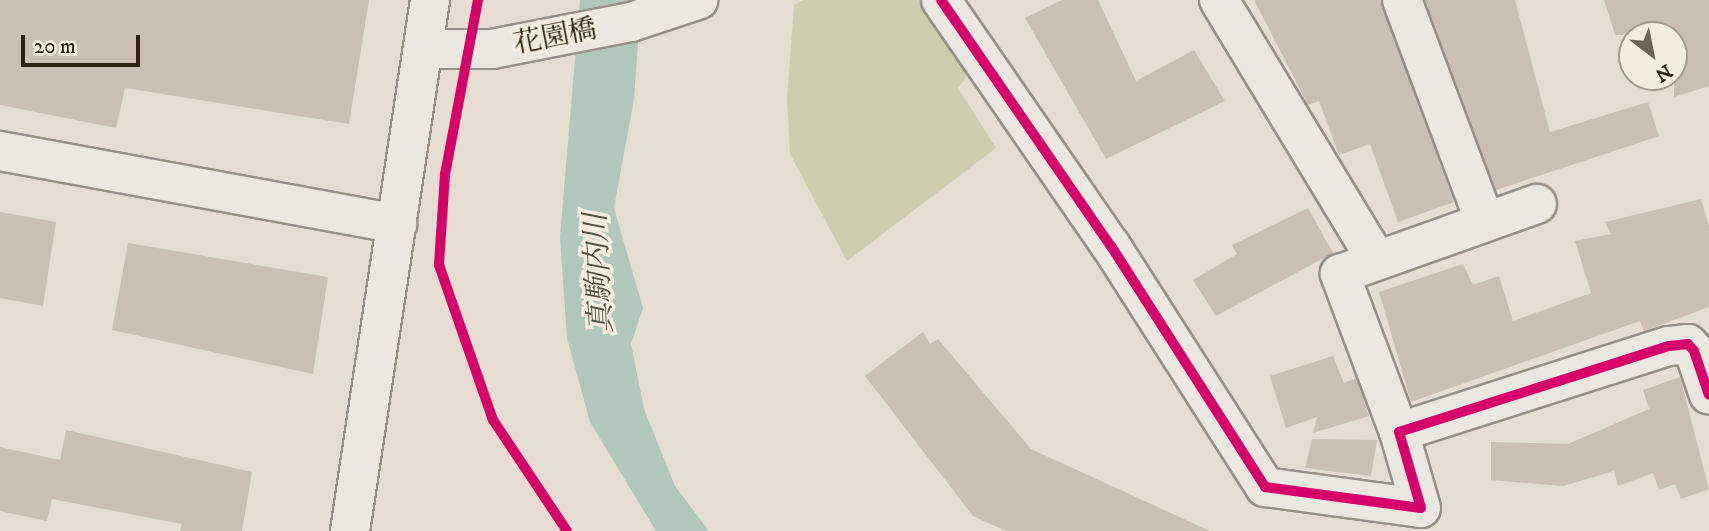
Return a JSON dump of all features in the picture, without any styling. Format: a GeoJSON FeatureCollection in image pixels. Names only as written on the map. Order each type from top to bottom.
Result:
{"type":"FeatureCollection","features":[{"type":"Feature","properties":{"kind":"street"},"geometry":{"type":"LineString","coordinates":[[350,531],[430,0]]}},
{"type":"Feature","properties":{"kind":"street","name":"花園橋"},"geometry":{"type":"LineString","coordinates":[[423,49],[492,49],[631,22],[698,0]]}},
{"type":"Feature","properties":{"kind":"street"},"geometry":{"type":"LineString","coordinates":[[941,0],[1265,487],[1421,509],[1399,432],[1340,274],[1537,204]]}},
{"type":"Feature","properties":{"kind":"street"},"geometry":{"type":"LineString","coordinates":[[1219,0],[1376,259]]}},
{"type":"Feature","properties":{"kind":"street"},"geometry":{"type":"LineString","coordinates":[[1402,0],[1485,222]]}},
{"type":"Feature","properties":{"kind":"street"},"geometry":{"type":"LineString","coordinates":[[0,151],[397,224]]}},
{"type":"Feature","properties":{"kind":"street"},"geometry":{"type":"LineString","coordinates":[[1399,432],[1669,346],[1688,344],[1694,351],[1709,396]]}},
{"type":"Feature","properties":{"kind":"shaded area"},"geometry":{"type":"Polygon","coordinates":[[[803,0],[918,0],[968,75],[958,88],[996,148],[847,261],[790,154],[787,99],[794,5],[803,0]]]}},
{"type":"Feature","properties":{"kind":"water","name":"真駒内川"},"geometry":{"type":"Polygon","coordinates":[[[580,0],[641,0],[634,99],[614,208],[643,308],[631,344],[644,409],[675,486],[709,531],[656,531],[590,422],[567,338],[560,237],[580,0]]]}},
{"type":"Feature","properties":{"kind":"building"},"geometry":{"type":"Polygon","coordinates":[[[0,0],[369,0],[349,124],[125,88],[116,128],[0,105],[0,0]]]}},
{"type":"Feature","properties":{"kind":"building"},"geometry":{"type":"Polygon","coordinates":[[[1062,0],[1098,0],[1136,81],[1194,50],[1225,101],[1106,159],[1025,18],[1062,0]]]}},
{"type":"Feature","properties":{"kind":"building"},"geometry":{"type":"Polygon","coordinates":[[[1254,0],[1381,0],[1454,202],[1398,222],[1370,144],[1339,155],[1319,101],[1308,105],[1254,0]]]}},
{"type":"Feature","properties":{"kind":"building"},"geometry":{"type":"Polygon","coordinates":[[[1425,0],[1515,0],[1550,132],[1648,102],[1659,136],[1496,190],[1425,0]]]}},
{"type":"Feature","properties":{"kind":"building"},"geometry":{"type":"Polygon","coordinates":[[[1604,0],[1709,0],[1709,86],[1674,97],[1674,91],[1688,91],[1688,21],[1618,21],[1618,35],[1615,35],[1604,0]]]}},
{"type":"Feature","properties":{"kind":"building"},"geometry":{"type":"Polygon","coordinates":[[[1701,199],[1709,226],[1709,307],[1644,331],[1640,321],[1411,402],[1379,292],[1463,264],[1473,285],[1499,276],[1513,321],[1591,293],[1575,241],[1611,234],[1605,222],[1701,199]]]}},
{"type":"Feature","properties":{"kind":"building"},"geometry":{"type":"Polygon","coordinates":[[[1308,208],[1333,253],[1216,316],[1193,280],[1237,254],[1232,245],[1308,208]]]}},
{"type":"Feature","properties":{"kind":"building"},"geometry":{"type":"Polygon","coordinates":[[[0,212],[56,222],[43,306],[0,298],[0,212]]]}},
{"type":"Feature","properties":{"kind":"building"},"geometry":{"type":"Polygon","coordinates":[[[128,243],[328,277],[313,374],[112,330],[128,243]]]}},
{"type":"Feature","properties":{"kind":"building"},"geometry":{"type":"Polygon","coordinates":[[[923,332],[930,344],[938,339],[1031,449],[1210,531],[1006,531],[973,516],[865,376],[923,332]]]}},
{"type":"Feature","properties":{"kind":"building"},"geometry":{"type":"Polygon","coordinates":[[[1333,356],[1344,383],[1356,378],[1369,416],[1313,433],[1317,417],[1286,428],[1270,376],[1333,356]]]}},
{"type":"Feature","properties":{"kind":"building"},"geometry":{"type":"Polygon","coordinates":[[[1680,377],[1709,489],[1681,499],[1675,484],[1659,490],[1653,473],[1618,486],[1614,471],[1563,486],[1491,480],[1491,442],[1568,444],[1649,409],[1643,390],[1680,377]]]}},
{"type":"Feature","properties":{"kind":"building"},"geometry":{"type":"Polygon","coordinates":[[[66,430],[252,472],[242,531],[180,531],[182,524],[52,499],[47,521],[0,511],[0,447],[60,460],[66,430]]]}},
{"type":"Feature","properties":{"kind":"building"},"geometry":{"type":"Polygon","coordinates":[[[1312,439],[1377,440],[1371,476],[1305,468],[1312,439]]]}},
{"type":"Feature","properties":{"kind":"cycle path"},"geometry":{"type":"LineString","coordinates":[[478,0],[445,174],[439,265],[493,420],[567,531]]}},
{"type":"Feature","properties":{"kind":"cycle path"},"geometry":{"type":"LineString","coordinates":[[941,0],[1111,246],[1265,487],[1421,508],[1399,432],[1669,346],[1688,344],[1694,351],[1709,395]]}}]}
